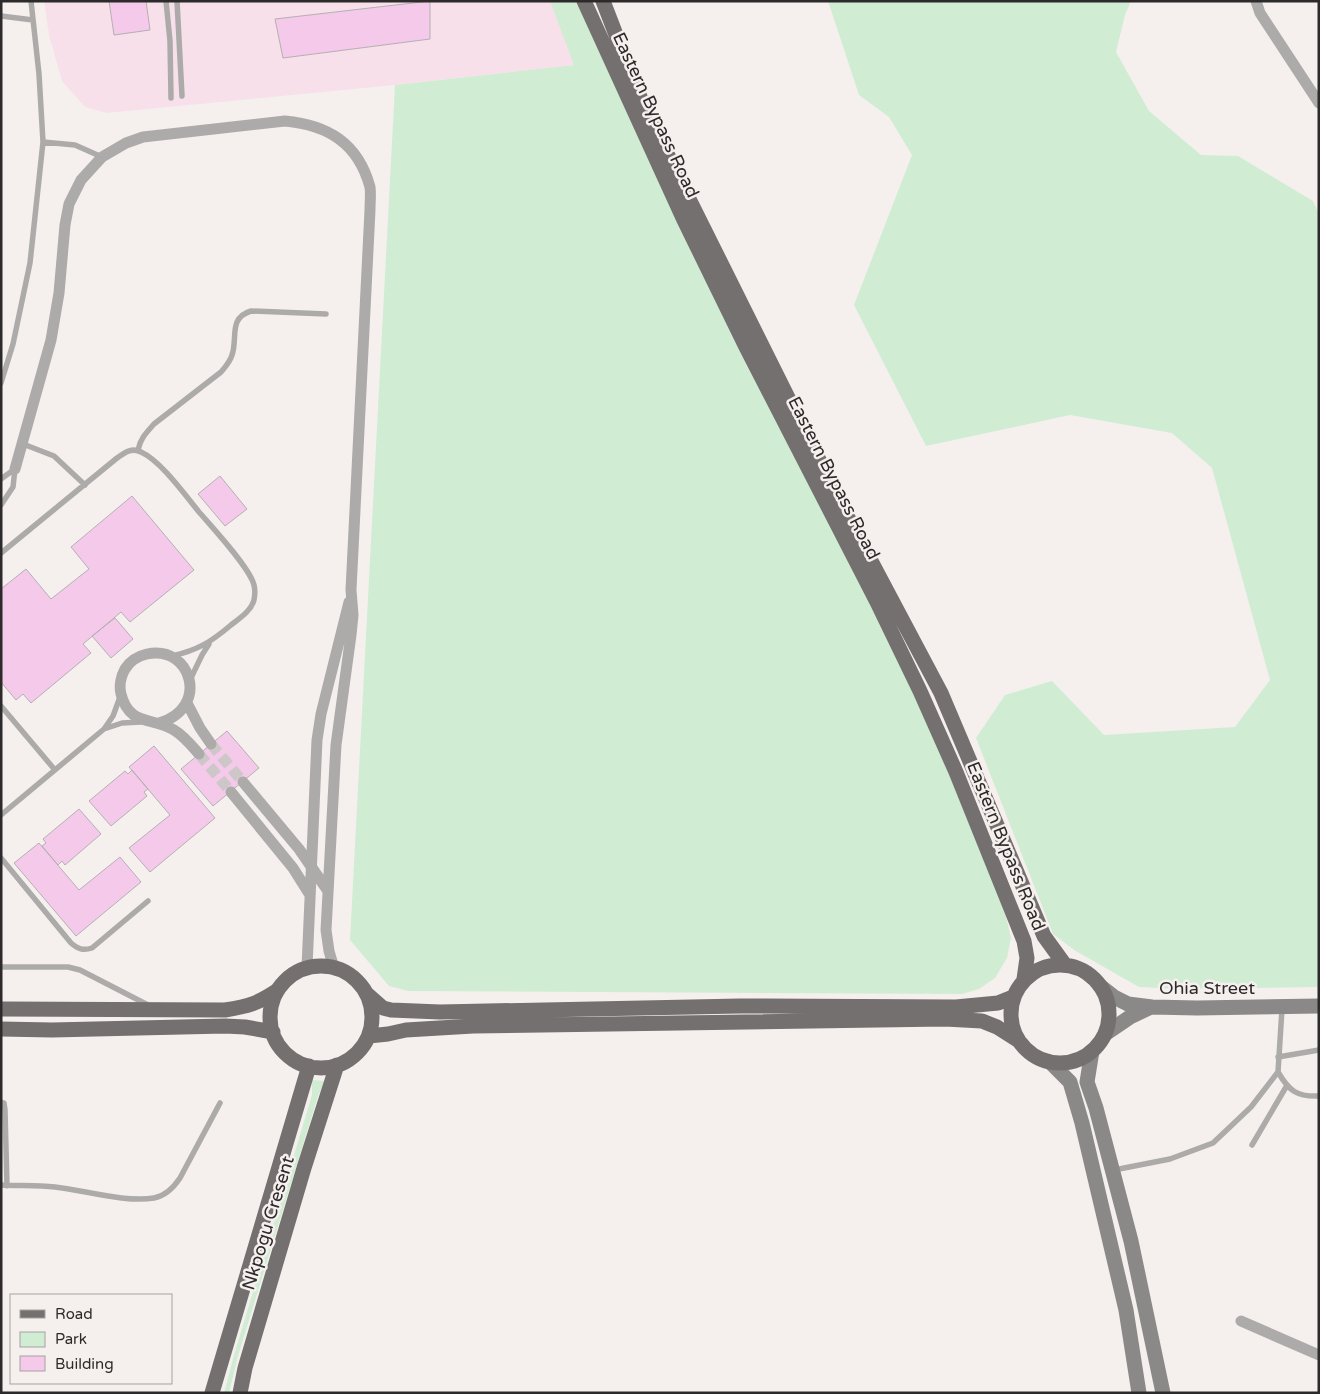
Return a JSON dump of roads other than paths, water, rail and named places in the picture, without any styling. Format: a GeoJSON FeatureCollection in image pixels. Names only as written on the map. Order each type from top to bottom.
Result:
{"type":"FeatureCollection","features":[{"type":"Feature","properties":{"kind":"main road","name":"Eastern Bypass Road"},"geometry":{"type":"LineString","coordinates":[[584,1],[683,218],[920,691],[956,772],[1024,941],[1027,958],[1024,979]]}},
{"type":"Feature","properties":{"kind":"main road","name":"Eastern Bypass Road"},"geometry":{"type":"LineString","coordinates":[[603,1],[642,102],[836,494],[941,693],[1044,936],[1065,965]]}},
{"type":"Feature","properties":{"kind":"main road"},"geometry":{"type":"LineString","coordinates":[[369,1036],[406,1030],[455,1027],[945,1019],[982,1021],[996,1027],[1019,1042],[1030,1052],[1050,1062],[1072,1061],[1092,1051],[1105,1034],[1109,1020],[1108,1006],[1096,980],[1084,971],[1065,965],[1052,965],[1040,968],[1024,979],[1013,997],[1011,1020],[1019,1042]]}},
{"type":"Feature","properties":{"kind":"main road"},"geometry":{"type":"LineString","coordinates":[[1,1008],[225,1010],[248,1006],[261,1001],[278,990],[291,976],[307,967],[318,966],[346,972],[354,978],[366,993],[384,1008],[391,1010],[440,1012],[740,1006],[956,1006],[998,1003],[1013,997]]}},
{"type":"Feature","properties":{"kind":"main road"},"geometry":{"type":"LineString","coordinates":[[278,990],[270,1015],[273,1032],[282,1050],[290,1057],[309,1066],[328,1067],[338,1065],[356,1054],[369,1036],[372,1014],[366,993]]}},
{"type":"Feature","properties":{"kind":"main road"},"geometry":{"type":"LineString","coordinates":[[1,1029],[61,1030],[225,1026],[273,1032]]}},
{"type":"Feature","properties":{"kind":"main road","name":"Nkpogu Cresent"},"geometry":{"type":"LineString","coordinates":[[240,1393],[245,1368],[304,1168],[338,1065]]}},
{"type":"Feature","properties":{"kind":"main road","name":"Nkpogu Cresent"},"geometry":{"type":"LineString","coordinates":[[212,1393],[309,1066]]}},
{"type":"Feature","properties":{"kind":"street"},"geometry":{"type":"LineString","coordinates":[[1256,1],[1260,12],[1319,103]]}},
{"type":"Feature","properties":{"kind":"street"},"geometry":{"type":"LineString","coordinates":[[15,469],[51,340],[58,301],[69,204],[81,180],[102,157],[142,136],[285,121],[304,123],[321,128],[340,138],[353,152],[363,169],[370,188],[370,210],[352,622],[336,745],[326,930],[334,968]]}},
{"type":"Feature","properties":{"kind":"street"},"geometry":{"type":"LineString","coordinates":[[307,967],[317,740],[321,714],[352,590]]}},
{"type":"Feature","properties":{"kind":"street"},"geometry":{"type":"LineString","coordinates":[[153,722],[171,720],[180,713],[188,703],[190,691],[190,681],[184,668],[176,659],[165,654],[153,652],[142,655],[132,661],[125,669],[121,680],[123,702],[137,718],[175,731],[186,739],[199,754]]}},
{"type":"Feature","properties":{"kind":"street"},"geometry":{"type":"LineString","coordinates":[[188,703],[200,728],[211,744]]}},
{"type":"Feature","properties":{"kind":"street"},"geometry":{"type":"LineString","coordinates":[[243,782],[312,864],[328,891]]}},
{"type":"Feature","properties":{"kind":"street"},"geometry":{"type":"LineString","coordinates":[[230,792],[293,868],[310,896]]}},
{"type":"Feature","properties":{"kind":"street","name":"Ohia Street"},"geometry":{"type":"LineString","coordinates":[[1100,986],[1114,997],[1128,1004],[1152,1007],[1319,1006]]}},
{"type":"Feature","properties":{"kind":"street"},"geometry":{"type":"LineString","coordinates":[[1105,1034],[1122,1022],[1152,1007]]}},
{"type":"Feature","properties":{"kind":"street"},"geometry":{"type":"LineString","coordinates":[[1092,1051],[1087,1082],[1096,1108],[1145,1304],[1163,1393]]}},
{"type":"Feature","properties":{"kind":"street"},"geometry":{"type":"LineString","coordinates":[[1050,1062],[1070,1082],[1082,1123],[1126,1310],[1139,1393]]}},
{"type":"Feature","properties":{"kind":"street"},"geometry":{"type":"LineString","coordinates":[[1126,1310],[1145,1304]]}},
{"type":"Feature","properties":{"kind":"street"},"geometry":{"type":"LineString","coordinates":[[1241,1321],[1319,1355]]}},
{"type":"Feature","properties":{"kind":"lane"},"geometry":{"type":"LineString","coordinates":[[1,383],[13,344],[26,281],[43,142],[39,74],[31,1]]}},
{"type":"Feature","properties":{"kind":"lane"},"geometry":{"type":"LineString","coordinates":[[166,1],[170,41],[171,98]]}},
{"type":"Feature","properties":{"kind":"lane"},"geometry":{"type":"LineString","coordinates":[[177,1],[182,96]]}},
{"type":"Feature","properties":{"kind":"lane"},"geometry":{"type":"LineString","coordinates":[[1,16],[33,20]]}},
{"type":"Feature","properties":{"kind":"lane"},"geometry":{"type":"LineString","coordinates":[[43,142],[75,145],[102,157]]}},
{"type":"Feature","properties":{"kind":"lane"},"geometry":{"type":"LineString","coordinates":[[138,450],[139,443],[144,434],[154,424],[221,372],[228,364],[234,347],[238,319],[243,313],[250,311],[326,314]]}},
{"type":"Feature","properties":{"kind":"lane"},"geometry":{"type":"LineString","coordinates":[[23,444],[54,456],[85,484]]}},
{"type":"Feature","properties":{"kind":"lane"},"geometry":{"type":"LineString","coordinates":[[1,553],[125,453],[138,450],[151,458],[175,484],[238,560],[254,585],[255,593],[251,607],[210,642],[190,651],[170,656]]}},
{"type":"Feature","properties":{"kind":"lane"},"geometry":{"type":"LineString","coordinates":[[1,479],[15,469]]}},
{"type":"Feature","properties":{"kind":"lane"},"geometry":{"type":"LineString","coordinates":[[1,505],[12,487],[15,469]]}},
{"type":"Feature","properties":{"kind":"lane"},"geometry":{"type":"LineString","coordinates":[[190,681],[210,642]]}},
{"type":"Feature","properties":{"kind":"lane"},"geometry":{"type":"LineString","coordinates":[[1,816],[104,729],[118,706],[121,693]]}},
{"type":"Feature","properties":{"kind":"lane"},"geometry":{"type":"LineString","coordinates":[[1,706],[55,770]]}},
{"type":"Feature","properties":{"kind":"lane"},"geometry":{"type":"LineString","coordinates":[[104,729],[122,723],[153,722]]}},
{"type":"Feature","properties":{"kind":"lane"},"geometry":{"type":"LineString","coordinates":[[1,858],[76,948],[85,950],[92,948],[148,901]]}},
{"type":"Feature","properties":{"kind":"lane"},"geometry":{"type":"LineString","coordinates":[[1,967],[68,967],[80,970],[156,1010]]}},
{"type":"Feature","properties":{"kind":"lane"},"geometry":{"type":"LineString","coordinates":[[1282,1007],[1278,1072],[1286,1087],[1308,1096],[1319,1096]]}},
{"type":"Feature","properties":{"kind":"lane"},"geometry":{"type":"LineString","coordinates":[[1278,1057],[1319,1050]]}},
{"type":"Feature","properties":{"kind":"lane"},"geometry":{"type":"LineString","coordinates":[[1112,1170],[1170,1159],[1213,1143],[1251,1107],[1278,1072]]}},
{"type":"Feature","properties":{"kind":"lane"},"geometry":{"type":"LineString","coordinates":[[1252,1145],[1286,1087]]}},
{"type":"Feature","properties":{"kind":"lane"},"geometry":{"type":"LineString","coordinates":[[1,1102],[4,1103],[5,1110],[4,1186],[55,1187],[131,1198],[160,1196],[175,1185],[220,1103]]}},
{"type":"Feature","properties":{"kind":"tunnel"},"geometry":{"type":"LineString","coordinates":[[211,744],[243,782]]}},
{"type":"Feature","properties":{"kind":"tunnel"},"geometry":{"type":"LineString","coordinates":[[199,754],[231,792]]}}]}
